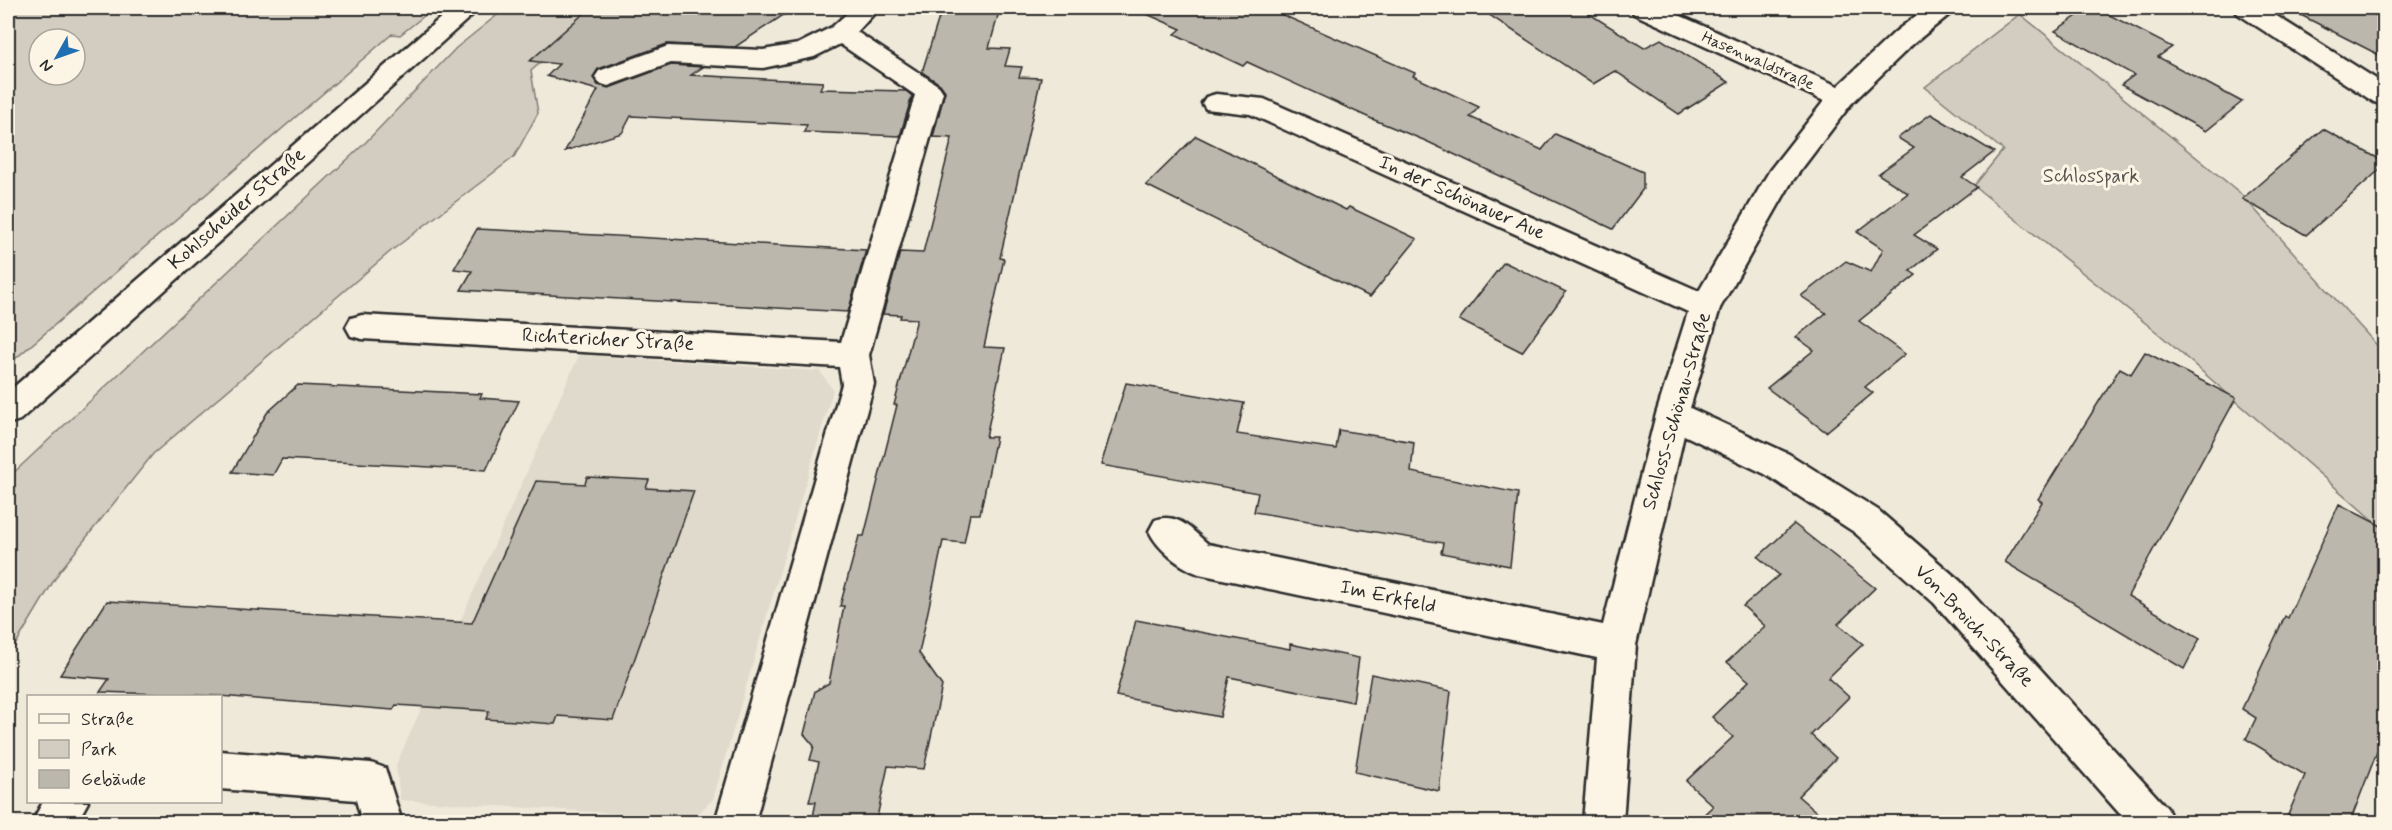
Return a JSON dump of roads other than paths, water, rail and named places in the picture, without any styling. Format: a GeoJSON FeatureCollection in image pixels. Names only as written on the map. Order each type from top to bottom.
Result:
{"type":"FeatureCollection","features":[{"type":"Feature","properties":{"kind":"street","name":"Kohlscheider Straße"},"geometry":{"type":"LineString","coordinates":[[8,411],[467,8]]}},
{"type":"Feature","properties":{"kind":"street"},"geometry":{"type":"LineString","coordinates":[[608,77],[668,54],[763,59],[805,51],[841,33],[867,8]]}},
{"type":"Feature","properties":{"kind":"street","name":"Hasenwaldstraße"},"geometry":{"type":"LineString","coordinates":[[1643,8],[1841,98]]}},
{"type":"Feature","properties":{"kind":"street","name":"Schloss-Schönau-Straße"},"geometry":{"type":"LineString","coordinates":[[1603,822],[1617,645],[1672,414],[1704,308],[1780,177],[1841,98],[1904,38],[1941,8]]}},
{"type":"Feature","properties":{"kind":"street"},"geometry":{"type":"LineString","coordinates":[[2247,8],[2385,96]]}},
{"type":"Feature","properties":{"kind":"street"},"geometry":{"type":"LineString","coordinates":[[735,822],[858,384],[853,355],[929,92],[841,33]]}},
{"type":"Feature","properties":{"kind":"street","name":"In der Schönauer Aue"},"geometry":{"type":"LineString","coordinates":[[1215,103],[1254,105],[1704,308]]}},
{"type":"Feature","properties":{"kind":"street","name":"Richtericher Straße"},"geometry":{"type":"LineString","coordinates":[[362,327],[853,355]]}},
{"type":"Feature","properties":{"kind":"street","name":"Von-Broich-Straße"},"geometry":{"type":"LineString","coordinates":[[1672,414],[1777,464],[1866,521],[1947,592],[2152,822]]}},
{"type":"Feature","properties":{"kind":"street","name":"Im Erkfeld"},"geometry":{"type":"LineString","coordinates":[[1167,531],[1199,558],[1617,645]]}},
{"type":"Feature","properties":{"kind":"street"},"geometry":{"type":"LineString","coordinates":[[222,770],[371,782],[382,822]]}},
{"type":"Feature","properties":{"kind":"street"},"geometry":{"type":"LineString","coordinates":[[52,822],[66,803]]}},
{"type":"Feature","properties":{"kind":"park label","name":"Schlosspark"},"geometry":{"type":"Point","coordinates":[2091,176]}}]}
